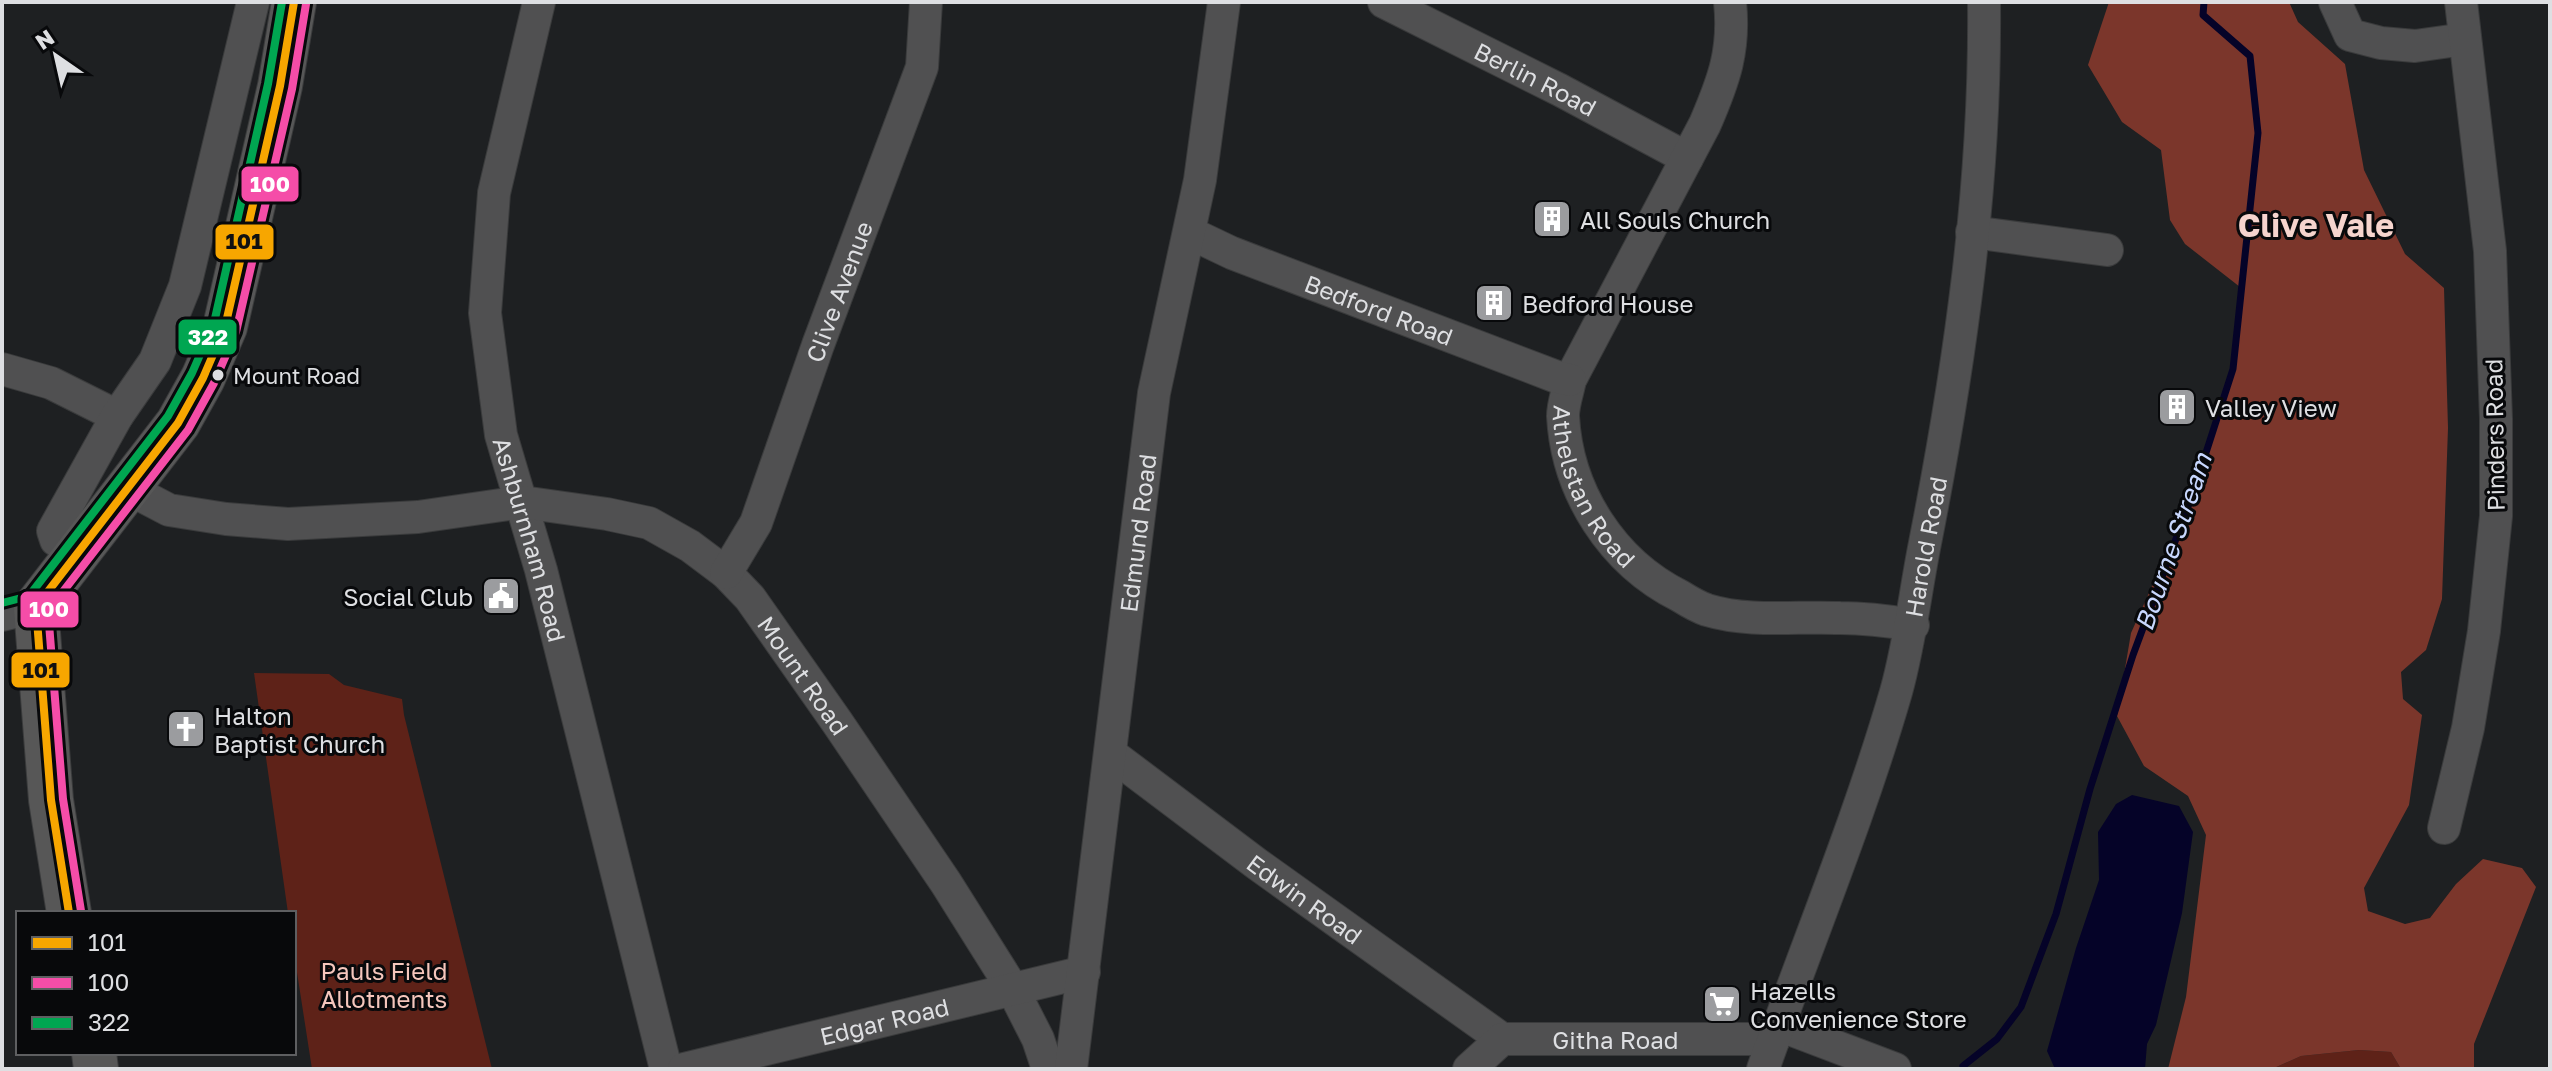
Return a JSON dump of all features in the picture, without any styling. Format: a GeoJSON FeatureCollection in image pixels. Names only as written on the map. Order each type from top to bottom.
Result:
{"type":"FeatureCollection","features":[{"type":"Feature","properties":{"kind":"highway"},"geometry":{"type":"LineString","coordinates":[[69,911],[51,800],[12,610],[78,553],[178,423],[203,378],[225,327],[277,102],[294,2]]}},
{"type":"Feature","properties":{"kind":"street"},"geometry":{"type":"LineString","coordinates":[[78,553],[56,540],[53,531],[117,416],[155,361],[185,286],[253,2]]}},
{"type":"Feature","properties":{"kind":"street","name":"Ashburnham Road"},"geometry":{"type":"LineString","coordinates":[[539,2],[494,193],[485,313],[501,435],[522,502],[666,1069]]}},
{"type":"Feature","properties":{"kind":"street","name":"Clive Avenue"},"geometry":{"type":"LineString","coordinates":[[726,573],[756,523],[818,345],[922,67],[926,2]]}},
{"type":"Feature","properties":{"kind":"street","name":"Edmund Road"},"geometry":{"type":"LineString","coordinates":[[1071,1069],[1154,393],[1190,233],[1224,2]]}},
{"type":"Feature","properties":{"kind":"street","name":"Berlin Road"},"geometry":{"type":"LineString","coordinates":[[1384,2],[1687,158]]}},
{"type":"Feature","properties":{"kind":"street","name":"Athelstan Road"},"geometry":{"type":"LineString","coordinates":[[1730,2],[1733,39],[1720,90],[1570,380],[1563,413],[1570,461],[1586,501],[1608,538],[1631,565],[1664,588],[1706,610],[1746,617],[1841,618],[1913,625]]}},
{"type":"Feature","properties":{"kind":"street","name":"Harold Road"},"geometry":{"type":"LineString","coordinates":[[1763,1069],[1875,756],[1913,625],[1920,565],[1946,440],[1969,285],[1980,153],[1984,2]]}},
{"type":"Feature","properties":{"kind":"street"},"geometry":{"type":"LineString","coordinates":[[2335,2],[2350,35],[2381,43],[2415,46],[2465,39]]}},
{"type":"Feature","properties":{"kind":"street","name":"Pinders Road"},"geometry":{"type":"LineString","coordinates":[[2444,828],[2468,728],[2484,631],[2496,516],[2490,251],[2461,2]]}},
{"type":"Feature","properties":{"kind":"street"},"geometry":{"type":"LineString","coordinates":[[1972,232],[2107,250]]}},
{"type":"Feature","properties":{"kind":"street","name":"Bedford Road"},"geometry":{"type":"LineString","coordinates":[[1190,233],[1232,253],[1570,380]]}},
{"type":"Feature","properties":{"kind":"street"},"geometry":{"type":"LineString","coordinates":[[2,369],[51,383],[117,416]]}},
{"type":"Feature","properties":{"kind":"street","name":"Mount Road"},"geometry":{"type":"LineString","coordinates":[[127,488],[169,510],[288,524],[418,517],[522,502],[649,523],[690,546],[726,573],[750,598],[837,722],[946,883],[1012,988],[1038,1039],[1048,1069]]}},
{"type":"Feature","properties":{"kind":"street","name":"Edwin Road"},"geometry":{"type":"LineString","coordinates":[[1111,754],[1257,864],[1502,1039]]}},
{"type":"Feature","properties":{"kind":"street","name":"Edgar Road"},"geometry":{"type":"LineString","coordinates":[[684,1069],[1084,972]]}},
{"type":"Feature","properties":{"kind":"street"},"geometry":{"type":"LineString","coordinates":[[1777,1032],[1895,1069]]}},
{"type":"Feature","properties":{"kind":"street","name":"Githa Road"},"geometry":{"type":"LineString","coordinates":[[1502,1039],[1777,1032]]}},
{"type":"Feature","properties":{"kind":"street"},"geometry":{"type":"LineString","coordinates":[[1469,1069],[1502,1039]]}},
{"type":"Feature","properties":{"kind":"green space","name":"Pauls Field Allotments"},"geometry":{"type":"Polygon","coordinates":[[[254,673],[329,674],[344,685],[402,699],[492,1069],[312,1069],[296,966],[296,911],[288,911],[254,673]]]}},
{"type":"Feature","properties":{"kind":"green space"},"geometry":{"type":"Polygon","coordinates":[[[2359,1050],[2391,1052],[2401,1069],[2272,1069],[2301,1056],[2359,1050]]]}},
{"type":"Feature","properties":{"kind":"shaded area"},"geometry":{"type":"Polygon","coordinates":[[[2109,2],[2289,2],[2298,22],[2345,64],[2364,170],[2405,254],[2444,288],[2448,428],[2442,599],[2426,650],[2401,672],[2403,699],[2422,715],[2409,805],[2364,888],[2368,911],[2405,924],[2430,918],[2456,884],[2483,859],[2522,868],[2536,887],[2474,1044],[2474,1069],[2401,1069],[2391,1052],[2359,1050],[2301,1056],[2272,1069],[2168,1069],[2186,997],[2206,835],[2188,796],[2144,766],[2117,716],[2131,633],[2192,497],[2237,357],[2240,287],[2185,244],[2170,220],[2161,150],[2122,122],[2088,65],[2109,2]]]}},
{"type":"Feature","properties":{"kind":"water"},"geometry":{"type":"Polygon","coordinates":[[[2132,795],[2179,806],[2193,832],[2182,913],[2156,1025],[2147,1044],[2145,1069],[2055,1069],[2047,1051],[2099,880],[2098,832],[2116,804],[2132,795]]]}},
{"type":"Feature","properties":{"kind":"waterway","name":"Bourne Stream"},"geometry":{"type":"LineString","coordinates":[[1963,1066],[1997,1039],[2021,1007],[2056,914],[2090,789],[2133,655],[2193,493],[2233,369],[2258,133],[2250,56],[2203,15],[2204,2]]}},
{"type":"Feature","properties":{"kind":"transit line","name":"322"},"geometry":{"type":"LineString","coordinates":[[2,603],[29,596],[168,416],[192,373],[214,323],[268,84],[282,2]]}},
{"type":"Feature","properties":{"kind":"transit line","name":"101"},"geometry":{"type":"LineString","coordinates":[[69,911],[51,800],[36,607],[178,423],[203,378],[225,327],[280,86],[294,2]]}},
{"type":"Feature","properties":{"kind":"transit line","name":"100"},"geometry":{"type":"LineString","coordinates":[[81,911],[63,799],[48,611],[188,430],[214,383],[236,332],[292,89],[306,4]]}},
{"type":"Feature","properties":{"kind":"place","name":"All Souls Church"},"geometry":{"type":"Point","coordinates":[1552,219]}},
{"type":"Feature","properties":{"kind":"place","name":"Bedford House"},"geometry":{"type":"Point","coordinates":[1494,303]}},
{"type":"Feature","properties":{"kind":"place","name":"Mount Road"},"geometry":{"type":"Point","coordinates":[218,375]}},
{"type":"Feature","properties":{"kind":"place","name":"Valley View"},"geometry":{"type":"Point","coordinates":[2177,407]}},
{"type":"Feature","properties":{"kind":"place","name":"Social Club"},"geometry":{"type":"Point","coordinates":[501,596]}},
{"type":"Feature","properties":{"kind":"place","name":"Halton Baptist Church"},"geometry":{"type":"Point","coordinates":[186,729]}},
{"type":"Feature","properties":{"kind":"place","name":"Hazells Convenience Store"},"geometry":{"type":"Point","coordinates":[1722,1004]}},
{"type":"Feature","properties":{"kind":"district","name":"Clive Vale"},"geometry":{"type":"Point","coordinates":[2316,225]}}]}
